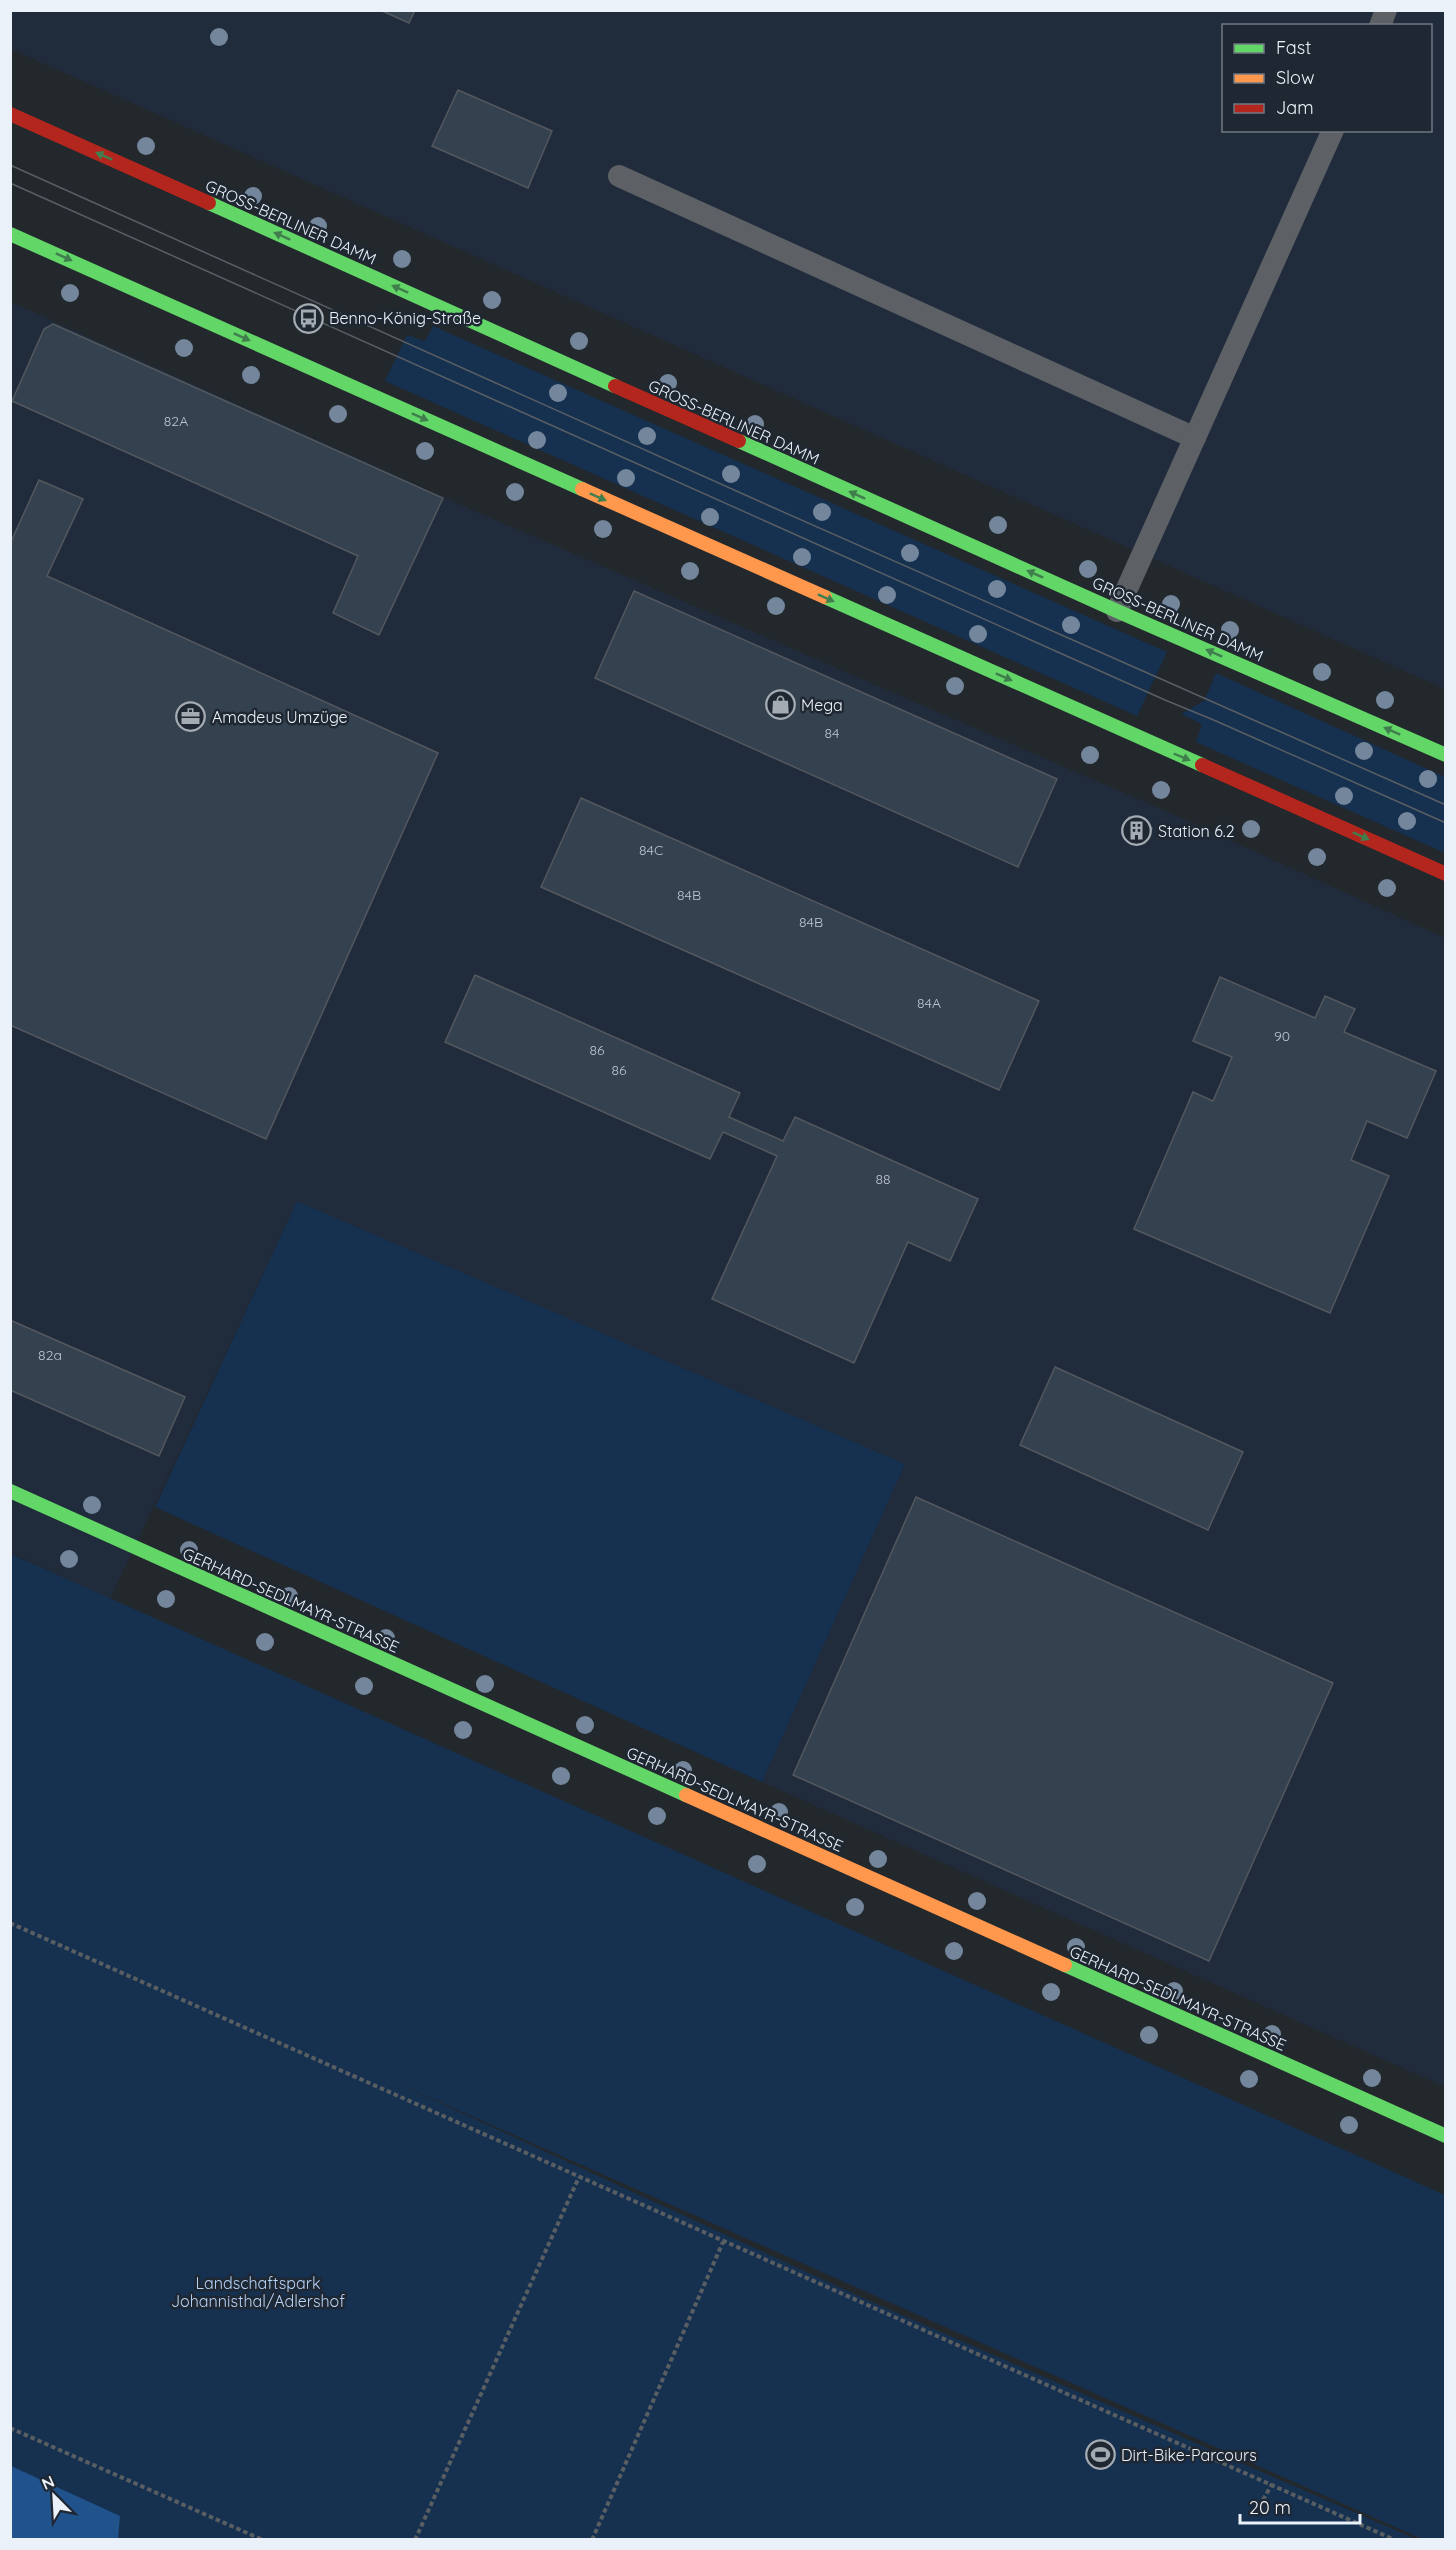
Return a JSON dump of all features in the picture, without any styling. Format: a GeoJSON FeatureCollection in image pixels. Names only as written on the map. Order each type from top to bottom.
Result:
{"type":"FeatureCollection","features":[{"type":"Feature","properties":{"kind":"main road","name":"GROSS-BERLINER DAMM"},"geometry":{"type":"LineString","coordinates":[[10,114],[1117,611],[1446,755]]}},
{"type":"Feature","properties":{"kind":"main road"},"geometry":{"type":"LineString","coordinates":[[10,234],[1446,874]]}},
{"type":"Feature","properties":{"kind":"main road","name":"GERHARD-SEDLMAYR-STRASSE"},"geometry":{"type":"LineString","coordinates":[[10,1491],[1446,2136]]}},
{"type":"Feature","properties":{"kind":"lane"},"geometry":{"type":"LineString","coordinates":[[1117,611],[1332,132]]}},
{"type":"Feature","properties":{"kind":"lane"},"geometry":{"type":"LineString","coordinates":[[619,176],[1195,438]]}},
{"type":"Feature","properties":{"kind":"path"},"geometry":{"type":"LineString","coordinates":[[10,1923],[1395,2540]]}},
{"type":"Feature","properties":{"kind":"path"},"geometry":{"type":"LineString","coordinates":[[415,2540],[579,2177]]}},
{"type":"Feature","properties":{"kind":"path"},"geometry":{"type":"LineString","coordinates":[[592,2540],[723,2242]]}},
{"type":"Feature","properties":{"kind":"path"},"geometry":{"type":"LineString","coordinates":[[10,2428],[263,2540]]}},
{"type":"Feature","properties":{"kind":"path"},"geometry":{"type":"LineString","coordinates":[[1263,2500],[1272,2484]]}},
{"type":"Feature","properties":{"kind":"shaded area"},"geometry":{"type":"Polygon","coordinates":[[[10,11],[1445,11],[1445,689],[11,49],[10,11]]]}},
{"type":"Feature","properties":{"kind":"shaded area"},"geometry":{"type":"Polygon","coordinates":[[[11,302],[468,508],[1168,812],[1445,938],[1445,2087],[762,1782],[905,1464],[297,1201],[110,1599],[11,1553],[11,302]]]}},
{"type":"Feature","properties":{"kind":"shaded area"},"geometry":{"type":"Polygon","coordinates":[[[11,2466],[120,2516],[118,2539],[11,2539],[11,2466]]]}},
{"type":"Feature","properties":{"kind":"green space"},"geometry":{"type":"Polygon","coordinates":[[[433,326],[1167,652],[1137,716],[385,381],[407,335],[425,341],[433,326]]]}},
{"type":"Feature","properties":{"kind":"green space"},"geometry":{"type":"Polygon","coordinates":[[[1216,673],[1445,777],[1445,853],[1196,742],[1202,724],[1181,714],[1204,701],[1216,673]]]}},
{"type":"Feature","properties":{"kind":"green space"},"geometry":{"type":"Polygon","coordinates":[[[297,1201],[905,1464],[762,1782],[155,1507],[297,1201]]]}},
{"type":"Feature","properties":{"kind":"green space","name":"Landschaftspark Johannisthal/Adlershof"},"geometry":{"type":"Polygon","coordinates":[[[11,1554],[1445,2195],[1445,2539],[1422,2539],[386,2078],[865,2299],[1416,2539],[11,2539],[11,1554]]]}},
{"type":"Feature","properties":{"kind":"building"},"geometry":{"type":"Polygon","coordinates":[[[380,10],[415,10],[409,23],[380,10]]]}},
{"type":"Feature","properties":{"kind":"building"},"geometry":{"type":"Polygon","coordinates":[[[458,90],[552,131],[528,188],[432,146],[458,90]]]}},
{"type":"Feature","properties":{"kind":"building"},"geometry":{"type":"Polygon","coordinates":[[[53,324],[443,498],[379,635],[333,613],[358,556],[12,401],[44,329],[53,324]]]}},
{"type":"Feature","properties":{"kind":"building"},"geometry":{"type":"Polygon","coordinates":[[[39,480],[83,499],[47,576],[438,753],[266,1139],[10,1025],[10,544],[39,480]]]}},
{"type":"Feature","properties":{"kind":"building"},"geometry":{"type":"Polygon","coordinates":[[[634,591],[1057,779],[1018,867],[595,678],[634,591]]]}},
{"type":"Feature","properties":{"kind":"building"},"geometry":{"type":"Polygon","coordinates":[[[581,798],[1039,1001],[999,1090],[541,887],[581,798]]]}},
{"type":"Feature","properties":{"kind":"building","name":"Station 6.2"},"geometry":{"type":"Polygon","coordinates":[[[1129,817],[1152,828],[1145,843],[1122,833],[1129,817]]]}},
{"type":"Feature","properties":{"kind":"building"},"geometry":{"type":"Polygon","coordinates":[[[475,975],[740,1093],[729,1117],[783,1141],[795,1117],[978,1199],[950,1261],[908,1242],[854,1363],[712,1299],[777,1156],[723,1132],[710,1159],[445,1042],[475,975]]]}},
{"type":"Feature","properties":{"kind":"building"},"geometry":{"type":"Polygon","coordinates":[[[1220,977],[1315,1018],[1325,996],[1355,1009],[1344,1032],[1436,1071],[1407,1138],[1367,1121],[1351,1160],[1389,1176],[1330,1313],[1134,1229],[1193,1092],[1213,1101],[1232,1057],[1193,1041],[1220,977]]]}},
{"type":"Feature","properties":{"kind":"building"},"geometry":{"type":"Polygon","coordinates":[[[10,1320],[185,1397],[159,1456],[10,1390],[10,1320]]]}},
{"type":"Feature","properties":{"kind":"building"},"geometry":{"type":"Polygon","coordinates":[[[1055,1367],[1243,1452],[1208,1530],[1020,1445],[1055,1367]]]}},
{"type":"Feature","properties":{"kind":"building"},"geometry":{"type":"Polygon","coordinates":[[[916,1497],[1333,1683],[1209,1961],[793,1775],[916,1497]]]}},
{"type":"Feature","properties":{"kind":"tram line"},"geometry":{"type":"LineString","coordinates":[[10,165],[772,507],[1446,805]]}},
{"type":"Feature","properties":{"kind":"tram line"},"geometry":{"type":"LineString","coordinates":[[10,183],[1165,700],[1446,823]]}},
{"type":"Feature","properties":{"kind":"traffic: fast"},"geometry":{"type":"LineString","coordinates":[[209,203],[615,386]]}},
{"type":"Feature","properties":{"kind":"traffic: fast"},"geometry":{"type":"LineString","coordinates":[[10,234],[582,489]]}},
{"type":"Feature","properties":{"kind":"traffic: fast"},"geometry":{"type":"LineString","coordinates":[[739,441],[1117,611],[1446,755]]}},
{"type":"Feature","properties":{"kind":"traffic: fast"},"geometry":{"type":"LineString","coordinates":[[825,597],[1202,765]]}},
{"type":"Feature","properties":{"kind":"traffic: fast"},"geometry":{"type":"LineString","coordinates":[[10,1491],[686,1795]]}},
{"type":"Feature","properties":{"kind":"traffic: fast"},"geometry":{"type":"LineString","coordinates":[[1065,1965],[1446,2136]]}},
{"type":"Feature","properties":{"kind":"traffic: slow"},"geometry":{"type":"LineString","coordinates":[[582,489],[825,597]]}},
{"type":"Feature","properties":{"kind":"traffic: slow"},"geometry":{"type":"LineString","coordinates":[[686,1795],[1065,1965]]}},
{"type":"Feature","properties":{"kind":"traffic: jam"},"geometry":{"type":"LineString","coordinates":[[10,114],[209,203]]}},
{"type":"Feature","properties":{"kind":"traffic: jam"},"geometry":{"type":"LineString","coordinates":[[615,386],[739,441]]}},
{"type":"Feature","properties":{"kind":"traffic: jam"},"geometry":{"type":"LineString","coordinates":[[1202,765],[1446,874]]}},
{"type":"Feature","properties":{"kind":"place","name":"Benno-König-Straße"},"geometry":{"type":"Point","coordinates":[308,318]}},
{"type":"Feature","properties":{"kind":"place","name":"Mega"},"geometry":{"type":"Point","coordinates":[780,705]}},
{"type":"Feature","properties":{"kind":"place","name":"Amadeus Umzüge"},"geometry":{"type":"Point","coordinates":[191,717]}},
{"type":"Feature","properties":{"kind":"place","name":"Station 6.2"},"geometry":{"type":"Point","coordinates":[1137,831]}},
{"type":"Feature","properties":{"kind":"place","name":"Dirt-Bike-Parcours"},"geometry":{"type":"Point","coordinates":[1100,2455]}}]}
